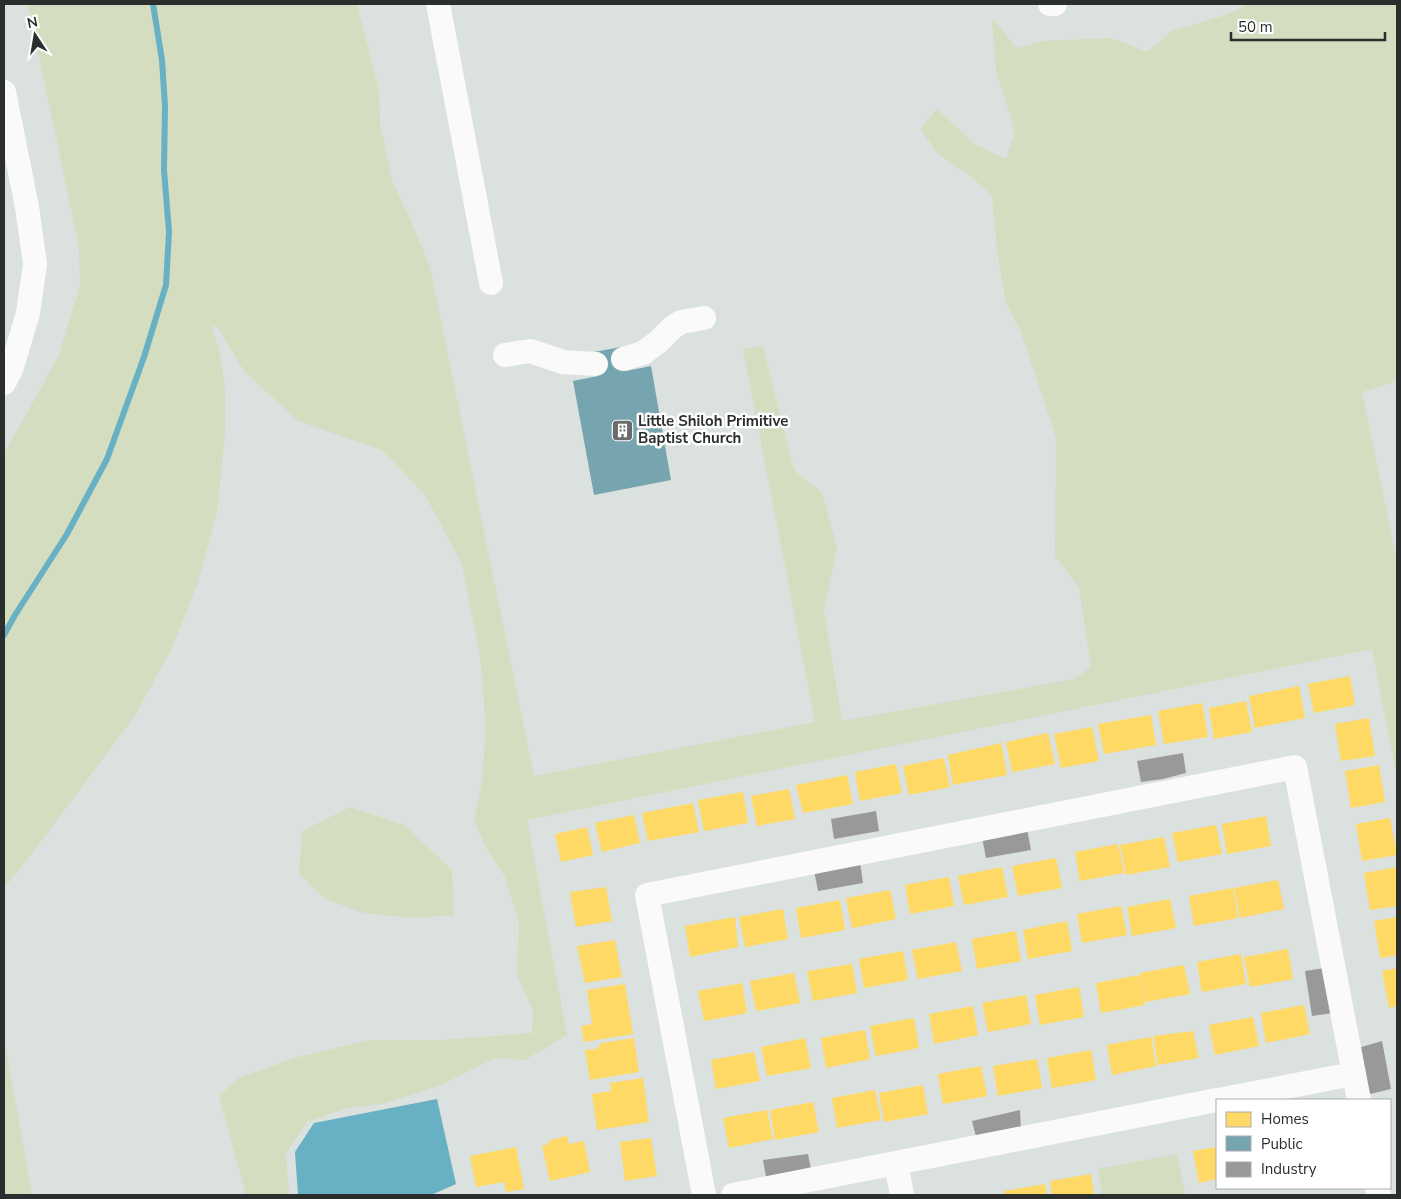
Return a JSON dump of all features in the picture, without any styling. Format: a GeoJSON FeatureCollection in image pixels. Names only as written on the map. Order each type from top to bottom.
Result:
{"type":"FeatureCollection","features":[{"type":"Feature","properties":{"kind":"street"},"geometry":{"type":"LineString","coordinates":[[438,4],[491,283]]}},
{"type":"Feature","properties":{"kind":"street"},"geometry":{"type":"LineString","coordinates":[[4,92],[27,208],[35,264],[28,312],[11,370],[4,383]]}},
{"type":"Feature","properties":{"kind":"street"},"geometry":{"type":"LineString","coordinates":[[623,359],[643,353],[681,322],[704,318]]}},
{"type":"Feature","properties":{"kind":"street"},"geometry":{"type":"LineString","coordinates":[[505,355],[530,351],[563,362],[596,364]]}},
{"type":"Feature","properties":{"kind":"street"},"geometry":{"type":"LineString","coordinates":[[704,1195],[647,895],[1295,767],[1359,1099]]}},
{"type":"Feature","properties":{"kind":"street"},"geometry":{"type":"LineString","coordinates":[[1223,1099],[1353,1074]]}},
{"type":"Feature","properties":{"kind":"street"},"geometry":{"type":"LineString","coordinates":[[733,1195],[1216,1100]]}},
{"type":"Feature","properties":{"kind":"street"},"geometry":{"type":"LineString","coordinates":[[896,1164],[902,1195]]}},
{"type":"Feature","properties":{"kind":"green space"},"geometry":{"type":"Polygon","coordinates":[[[28,4],[357,4],[379,90],[380,123],[392,180],[430,267],[534,776],[815,722],[743,349],[763,346],[794,470],[822,493],[837,548],[824,610],[842,721],[1074,679],[1091,667],[1079,587],[1055,556],[1056,438],[1019,327],[1006,303],[997,250],[992,196],[968,174],[939,155],[920,129],[937,109],[976,145],[1006,159],[1015,132],[996,70],[992,18],[1017,48],[1042,41],[1111,38],[1147,52],[1172,31],[1226,15],[1249,4],[1397,4],[1397,381],[1362,392],[1397,561],[1397,778],[1372,649],[527,820],[567,1035],[525,1060],[495,1058],[439,1086],[382,1104],[347,1108],[307,1122],[286,1153],[289,1195],[246,1195],[219,1096],[238,1078],[298,1057],[369,1040],[440,1040],[532,1033],[533,1011],[517,975],[519,924],[505,877],[487,849],[474,821],[482,781],[486,728],[480,655],[462,564],[425,495],[382,450],[298,421],[244,371],[217,326],[212,327],[221,358],[225,391],[225,434],[217,513],[197,585],[172,648],[134,717],[4,888],[4,454],[58,357],[80,286],[79,247],[28,4]]]}},
{"type":"Feature","properties":{"kind":"green space"},"geometry":{"type":"Polygon","coordinates":[[[350,807],[404,825],[452,870],[454,915],[411,918],[364,913],[325,899],[299,874],[302,831],[350,807]]]}},
{"type":"Feature","properties":{"kind":"green space"},"geometry":{"type":"Polygon","coordinates":[[[4,1037],[32,1195],[4,1195],[4,1037]]]}},
{"type":"Feature","properties":{"kind":"green space"},"geometry":{"type":"Polygon","coordinates":[[[1177,1154],[1185,1195],[1102,1195],[1098,1169],[1177,1154]]]}},
{"type":"Feature","properties":{"kind":"water"},"geometry":{"type":"Polygon","coordinates":[[[437,1099],[456,1184],[431,1195],[298,1195],[295,1152],[314,1123],[437,1099]]]}},
{"type":"Feature","properties":{"kind":"building: Homes"},"geometry":{"type":"Polygon","coordinates":[[[1350,676],[1355,705],[1314,713],[1308,684],[1350,676]]]}},
{"type":"Feature","properties":{"kind":"building: Homes"},"geometry":{"type":"Polygon","coordinates":[[[1299,686],[1305,718],[1255,728],[1249,696],[1299,686]]]}},
{"type":"Feature","properties":{"kind":"building: Homes"},"geometry":{"type":"Polygon","coordinates":[[[1246,701],[1252,732],[1214,739],[1209,708],[1246,701]]]}},
{"type":"Feature","properties":{"kind":"building: Homes"},"geometry":{"type":"Polygon","coordinates":[[[1202,703],[1208,737],[1164,744],[1158,711],[1202,703]]]}},
{"type":"Feature","properties":{"kind":"building: Homes"},"geometry":{"type":"Polygon","coordinates":[[[1151,715],[1156,745],[1104,754],[1098,724],[1151,715]]]}},
{"type":"Feature","properties":{"kind":"building: Homes"},"geometry":{"type":"Polygon","coordinates":[[[1369,718],[1375,756],[1341,761],[1335,724],[1369,718]]]}},
{"type":"Feature","properties":{"kind":"building: Homes"},"geometry":{"type":"Polygon","coordinates":[[[1092,727],[1099,761],[1061,768],[1054,734],[1092,727]]]}},
{"type":"Feature","properties":{"kind":"building: Homes"},"geometry":{"type":"Polygon","coordinates":[[[1048,733],[1055,764],[1012,772],[1006,742],[1048,733]]]}},
{"type":"Feature","properties":{"kind":"building: Homes"},"geometry":{"type":"Polygon","coordinates":[[[1001,743],[1007,775],[953,785],[948,755],[1001,743]]]}},
{"type":"Feature","properties":{"kind":"building: Homes"},"geometry":{"type":"Polygon","coordinates":[[[944,758],[950,787],[909,795],[903,766],[944,758]]]}},
{"type":"Feature","properties":{"kind":"building: Homes"},"geometry":{"type":"Polygon","coordinates":[[[896,764],[902,793],[860,801],[855,772],[896,764]]]}},
{"type":"Feature","properties":{"kind":"building: Homes"},"geometry":{"type":"Polygon","coordinates":[[[1379,765],[1385,802],[1351,808],[1345,771],[1379,765]]]}},
{"type":"Feature","properties":{"kind":"building: Homes"},"geometry":{"type":"Polygon","coordinates":[[[847,775],[853,804],[803,813],[796,785],[847,775]]]}},
{"type":"Feature","properties":{"kind":"building: Homes"},"geometry":{"type":"Polygon","coordinates":[[[789,789],[795,819],[757,826],[751,796],[789,789]]]}},
{"type":"Feature","properties":{"kind":"building: Homes"},"geometry":{"type":"Polygon","coordinates":[[[743,792],[748,823],[704,831],[698,800],[743,792]]]}},
{"type":"Feature","properties":{"kind":"building: Homes"},"geometry":{"type":"Polygon","coordinates":[[[693,803],[699,832],[648,841],[642,813],[693,803]]]}},
{"type":"Feature","properties":{"kind":"building: Homes"},"geometry":{"type":"Polygon","coordinates":[[[634,815],[640,843],[602,852],[595,823],[634,815]]]}},
{"type":"Feature","properties":{"kind":"building: Homes"},"geometry":{"type":"Polygon","coordinates":[[[1266,816],[1271,846],[1227,854],[1222,824],[1266,816]]]}},
{"type":"Feature","properties":{"kind":"building: Homes"},"geometry":{"type":"Polygon","coordinates":[[[1390,818],[1397,855],[1362,861],[1356,824],[1390,818]]]}},
{"type":"Feature","properties":{"kind":"building: Homes"},"geometry":{"type":"Polygon","coordinates":[[[1216,825],[1222,854],[1178,862],[1172,833],[1216,825]]]}},
{"type":"Feature","properties":{"kind":"building: Homes"},"geometry":{"type":"Polygon","coordinates":[[[587,827],[593,855],[561,862],[555,834],[587,827]]]}},
{"type":"Feature","properties":{"kind":"building: Homes"},"geometry":{"type":"Polygon","coordinates":[[[1164,837],[1170,867],[1126,875],[1120,845],[1164,837]]]}},
{"type":"Feature","properties":{"kind":"building: Homes"},"geometry":{"type":"Polygon","coordinates":[[[1118,844],[1124,873],[1080,881],[1075,852],[1118,844]]]}},
{"type":"Feature","properties":{"kind":"building: Homes"},"geometry":{"type":"Polygon","coordinates":[[[1056,858],[1062,888],[1018,896],[1012,866],[1056,858]]]}},
{"type":"Feature","properties":{"kind":"building: Homes"},"geometry":{"type":"Polygon","coordinates":[[[1002,867],[1008,897],[964,905],[958,876],[1002,867]]]}},
{"type":"Feature","properties":{"kind":"building: Homes"},"geometry":{"type":"Polygon","coordinates":[[[1397,867],[1397,906],[1370,910],[1364,873],[1397,867]]]}},
{"type":"Feature","properties":{"kind":"building: Homes"},"geometry":{"type":"Polygon","coordinates":[[[949,877],[954,906],[910,914],[905,885],[949,877]]]}},
{"type":"Feature","properties":{"kind":"building: Homes"},"geometry":{"type":"Polygon","coordinates":[[[1278,880],[1284,909],[1240,918],[1234,888],[1278,880]]]}},
{"type":"Feature","properties":{"kind":"building: Homes"},"geometry":{"type":"Polygon","coordinates":[[[606,887],[612,921],[576,927],[570,892],[606,887]]]}},
{"type":"Feature","properties":{"kind":"building: Homes"},"geometry":{"type":"Polygon","coordinates":[[[1233,888],[1238,918],[1194,926],[1189,896],[1233,888]]]}},
{"type":"Feature","properties":{"kind":"building: Homes"},"geometry":{"type":"Polygon","coordinates":[[[890,890],[896,919],[852,928],[846,898],[890,890]]]}},
{"type":"Feature","properties":{"kind":"building: Homes"},"geometry":{"type":"Polygon","coordinates":[[[1170,899],[1176,928],[1132,936],[1127,907],[1170,899]]]}},
{"type":"Feature","properties":{"kind":"building: Homes"},"geometry":{"type":"Polygon","coordinates":[[[840,900],[845,930],[801,938],[796,908],[840,900]]]}},
{"type":"Feature","properties":{"kind":"building: Homes"},"geometry":{"type":"Polygon","coordinates":[[[1121,906],[1127,935],[1082,943],[1077,914],[1121,906]]]}},
{"type":"Feature","properties":{"kind":"building: Homes"},"geometry":{"type":"Polygon","coordinates":[[[783,909],[788,939],[745,947],[739,917],[783,909]]]}},
{"type":"Feature","properties":{"kind":"building: Homes"},"geometry":{"type":"Polygon","coordinates":[[[735,917],[738,947],[690,957],[685,926],[735,917]]]}},
{"type":"Feature","properties":{"kind":"building: Homes"},"geometry":{"type":"Polygon","coordinates":[[[1397,917],[1397,955],[1380,958],[1374,921],[1397,917]]]}},
{"type":"Feature","properties":{"kind":"building: Homes"},"geometry":{"type":"Polygon","coordinates":[[[1067,921],[1072,951],[1028,959],[1023,930],[1067,921]]]}},
{"type":"Feature","properties":{"kind":"building: Homes"},"geometry":{"type":"Polygon","coordinates":[[[1016,931],[1021,961],[977,969],[972,939],[1016,931]]]}},
{"type":"Feature","properties":{"kind":"building: Homes"},"geometry":{"type":"Polygon","coordinates":[[[615,940],[622,977],[585,983],[577,946],[615,940]]]}},
{"type":"Feature","properties":{"kind":"building: Homes"},"geometry":{"type":"Polygon","coordinates":[[[956,942],[962,971],[918,979],[912,950],[956,942]]]}},
{"type":"Feature","properties":{"kind":"building: Homes"},"geometry":{"type":"Polygon","coordinates":[[[1288,949],[1293,979],[1250,987],[1244,957],[1288,949]]]}},
{"type":"Feature","properties":{"kind":"building: Homes"},"geometry":{"type":"Polygon","coordinates":[[[903,951],[908,980],[864,988],[859,959],[903,951]]]}},
{"type":"Feature","properties":{"kind":"building: Homes"},"geometry":{"type":"Polygon","coordinates":[[[1241,954],[1246,984],[1202,992],[1197,962],[1241,954]]]}},
{"type":"Feature","properties":{"kind":"building: Homes"},"geometry":{"type":"Polygon","coordinates":[[[852,964],[857,993],[813,1001],[807,971],[852,964]]]}},
{"type":"Feature","properties":{"kind":"building: Homes"},"geometry":{"type":"Polygon","coordinates":[[[1184,965],[1190,994],[1145,1002],[1140,973],[1184,965]]]}},
{"type":"Feature","properties":{"kind":"building: Homes"},"geometry":{"type":"Polygon","coordinates":[[[1397,968],[1397,1006],[1389,1008],[1382,971],[1397,968]]]}},
{"type":"Feature","properties":{"kind":"building: Homes"},"geometry":{"type":"Polygon","coordinates":[[[794,973],[800,1003],[756,1011],[750,981],[794,973]]]}},
{"type":"Feature","properties":{"kind":"building: Homes"},"geometry":{"type":"Polygon","coordinates":[[[1140,975],[1145,1005],[1101,1013],[1096,983],[1140,975]]]}},
{"type":"Feature","properties":{"kind":"building: Homes"},"geometry":{"type":"Polygon","coordinates":[[[742,983],[747,1013],[704,1021],[698,991],[742,983]]]}},
{"type":"Feature","properties":{"kind":"building: Homes"},"geometry":{"type":"Polygon","coordinates":[[[625,984],[633,1034],[584,1042],[581,1026],[592,1024],[587,990],[625,984]]]}},
{"type":"Feature","properties":{"kind":"building: Homes"},"geometry":{"type":"Polygon","coordinates":[[[1079,987],[1084,1017],[1040,1025],[1035,995],[1079,987]]]}},
{"type":"Feature","properties":{"kind":"building: Homes"},"geometry":{"type":"Polygon","coordinates":[[[1026,995],[1031,1024],[988,1032],[982,1003],[1026,995]]]}},
{"type":"Feature","properties":{"kind":"building: Homes"},"geometry":{"type":"Polygon","coordinates":[[[1304,1005],[1310,1034],[1266,1043],[1261,1013],[1304,1005]]]}},
{"type":"Feature","properties":{"kind":"building: Homes"},"geometry":{"type":"Polygon","coordinates":[[[973,1006],[978,1035],[934,1044],[929,1014],[973,1006]]]}},
{"type":"Feature","properties":{"kind":"building: Homes"},"geometry":{"type":"Polygon","coordinates":[[[1253,1017],[1259,1046],[1215,1055],[1209,1025],[1253,1017]]]}},
{"type":"Feature","properties":{"kind":"building: Homes"},"geometry":{"type":"Polygon","coordinates":[[[914,1018],[919,1048],[876,1056],[870,1026],[914,1018]]]}},
{"type":"Feature","properties":{"kind":"building: Homes"},"geometry":{"type":"Polygon","coordinates":[[[865,1030],[870,1059],[826,1068],[821,1038],[865,1030]]]}},
{"type":"Feature","properties":{"kind":"building: Homes"},"geometry":{"type":"Polygon","coordinates":[[[1193,1031],[1199,1058],[1158,1065],[1153,1036],[1193,1031]]]}},
{"type":"Feature","properties":{"kind":"building: Homes"},"geometry":{"type":"Polygon","coordinates":[[[1151,1037],[1156,1066],[1112,1075],[1107,1045],[1151,1037]]]}},
{"type":"Feature","properties":{"kind":"building: Homes"},"geometry":{"type":"Polygon","coordinates":[[[634,1038],[639,1072],[590,1080],[585,1050],[596,1049],[602,1043],[634,1038]]]}},
{"type":"Feature","properties":{"kind":"building: Homes"},"geometry":{"type":"Polygon","coordinates":[[[805,1038],[811,1068],[767,1076],[761,1047],[805,1038]]]}},
{"type":"Feature","properties":{"kind":"building: Homes"},"geometry":{"type":"Polygon","coordinates":[[[1091,1050],[1096,1080],[1052,1088],[1047,1058],[1091,1050]]]}},
{"type":"Feature","properties":{"kind":"building: Homes"},"geometry":{"type":"Polygon","coordinates":[[[754,1052],[760,1081],[716,1089],[711,1060],[754,1052]]]}},
{"type":"Feature","properties":{"kind":"building: Homes"},"geometry":{"type":"Polygon","coordinates":[[[1037,1059],[1042,1088],[998,1096],[993,1066],[1037,1059]]]}},
{"type":"Feature","properties":{"kind":"building: Homes"},"geometry":{"type":"Polygon","coordinates":[[[981,1066],[987,1096],[943,1104],[938,1074],[981,1066]]]}},
{"type":"Feature","properties":{"kind":"building: Homes"},"geometry":{"type":"Polygon","coordinates":[[[643,1078],[649,1122],[597,1130],[592,1094],[611,1091],[610,1083],[643,1078]]]}},
{"type":"Feature","properties":{"kind":"building: Homes"},"geometry":{"type":"Polygon","coordinates":[[[923,1085],[928,1114],[884,1122],[879,1093],[923,1085]]]}},
{"type":"Feature","properties":{"kind":"building: Homes"},"geometry":{"type":"Polygon","coordinates":[[[875,1090],[881,1120],[837,1128],[832,1098],[875,1090]]]}},
{"type":"Feature","properties":{"kind":"building: Homes"},"geometry":{"type":"Polygon","coordinates":[[[813,1102],[819,1132],[775,1140],[770,1110],[813,1102]]]}},
{"type":"Feature","properties":{"kind":"building: Homes"},"geometry":{"type":"Polygon","coordinates":[[[767,1110],[773,1139],[729,1148],[723,1118],[767,1110]]]}},
{"type":"Feature","properties":{"kind":"building: Homes"},"geometry":{"type":"Polygon","coordinates":[[[567,1136],[569,1144],[584,1141],[590,1172],[550,1181],[542,1146],[549,1144],[548,1141],[567,1136]]]}},
{"type":"Feature","properties":{"kind":"building: Homes"},"geometry":{"type":"Polygon","coordinates":[[[651,1138],[657,1176],[625,1181],[620,1142],[651,1138]]]}},
{"type":"Feature","properties":{"kind":"building: Homes"},"geometry":{"type":"Polygon","coordinates":[[[516,1147],[524,1189],[506,1192],[504,1182],[476,1187],[470,1156],[516,1147]]]}},
{"type":"Feature","properties":{"kind":"building: Homes"},"geometry":{"type":"Polygon","coordinates":[[[1216,1147],[1216,1179],[1199,1183],[1193,1151],[1216,1147]]]}},
{"type":"Feature","properties":{"kind":"building: Homes"},"geometry":{"type":"Polygon","coordinates":[[[1091,1174],[1094,1195],[1052,1195],[1050,1181],[1091,1174]]]}},
{"type":"Feature","properties":{"kind":"building: Homes"},"geometry":{"type":"Polygon","coordinates":[[[1045,1184],[1047,1195],[1005,1195],[1004,1191],[1045,1184]]]}},
{"type":"Feature","properties":{"kind":"building: Public","name":"Little Shiloh Primitive Baptist Church"},"geometry":{"type":"Polygon","coordinates":[[[621,347],[626,371],[651,366],[671,480],[594,495],[573,381],[598,376],[594,352],[621,347]]]}},
{"type":"Feature","properties":{"kind":"building: Industry"},"geometry":{"type":"Polygon","coordinates":[[[1183,753],[1186,773],[1141,782],[1137,761],[1183,753]]]}},
{"type":"Feature","properties":{"kind":"building: Industry"},"geometry":{"type":"Polygon","coordinates":[[[876,811],[879,831],[834,839],[831,819],[876,811]]]}},
{"type":"Feature","properties":{"kind":"building: Industry"},"geometry":{"type":"Polygon","coordinates":[[[1027,829],[1031,850],[986,858],[982,837],[1027,829]]]}},
{"type":"Feature","properties":{"kind":"building: Industry"},"geometry":{"type":"Polygon","coordinates":[[[860,862],[863,883],[818,891],[814,870],[860,862]]]}},
{"type":"Feature","properties":{"kind":"building: Industry"},"geometry":{"type":"Polygon","coordinates":[[[1325,968],[1333,1013],[1312,1016],[1305,971],[1325,968]]]}},
{"type":"Feature","properties":{"kind":"building: Industry"},"geometry":{"type":"Polygon","coordinates":[[[1382,1041],[1391,1089],[1370,1094],[1358,1048],[1382,1041]]]}},
{"type":"Feature","properties":{"kind":"building: Industry"},"geometry":{"type":"Polygon","coordinates":[[[1020,1110],[1021,1130],[976,1137],[972,1121],[1020,1110]]]}},
{"type":"Feature","properties":{"kind":"building: Industry"},"geometry":{"type":"Polygon","coordinates":[[[808,1154],[811,1169],[766,1177],[763,1160],[808,1154]]]}},
{"type":"Feature","properties":{"kind":"waterway"},"geometry":{"type":"LineString","coordinates":[[4,635],[67,534],[107,459],[144,357],[166,285],[169,232],[164,170],[165,106],[162,60],[153,4]]}},
{"type":"Feature","properties":{"kind":"place","name":"Little Shiloh Primitive Baptist Church"},"geometry":{"type":"Point","coordinates":[622,430]}}]}
